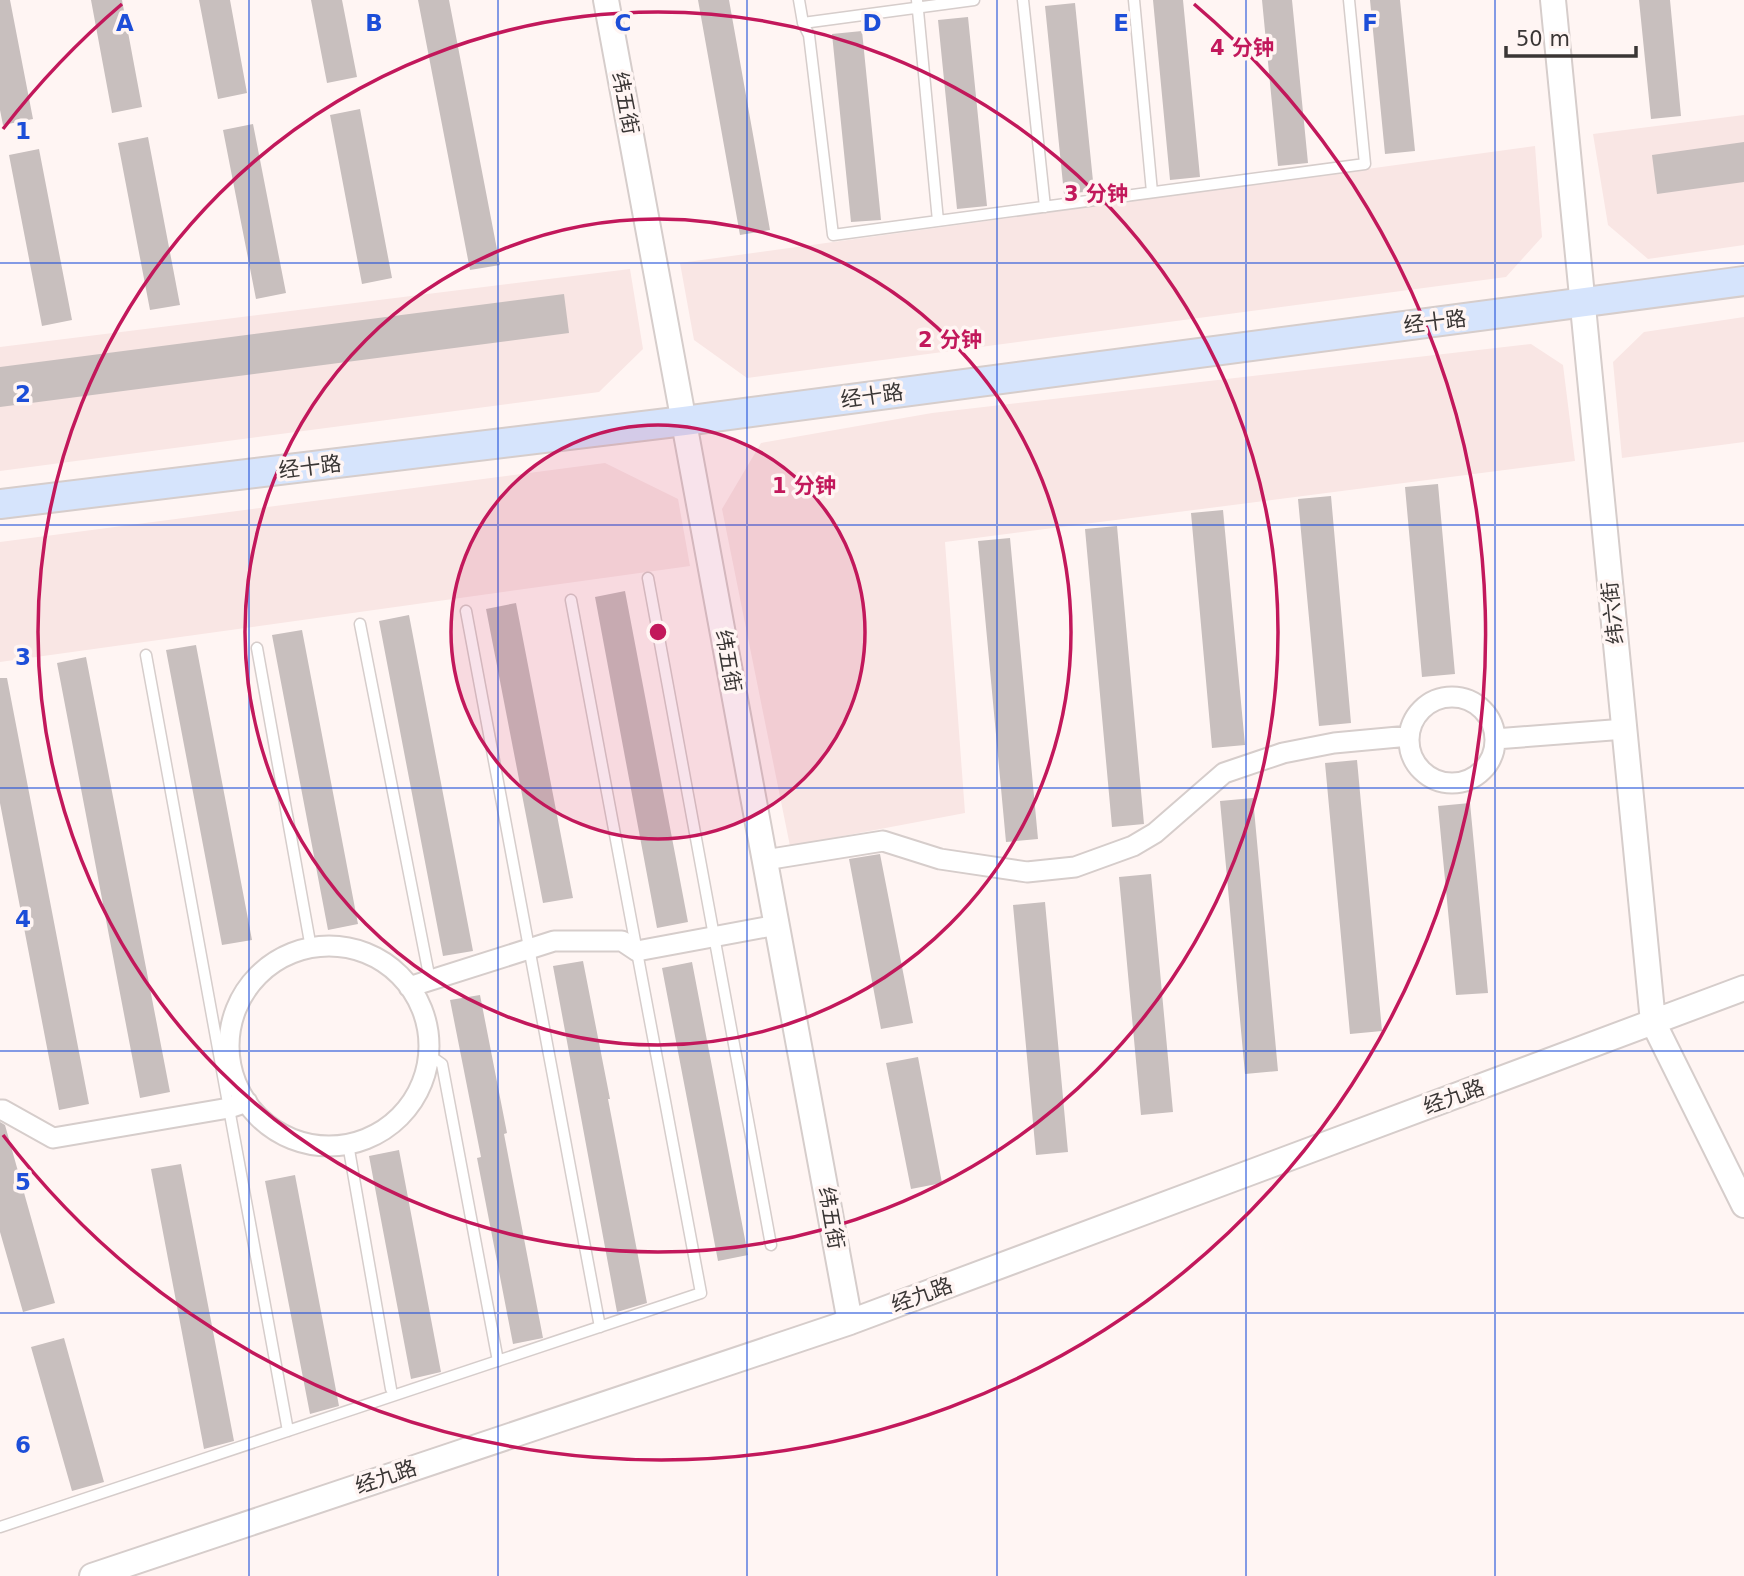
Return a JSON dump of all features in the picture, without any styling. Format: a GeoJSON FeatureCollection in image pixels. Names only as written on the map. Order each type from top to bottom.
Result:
{"type":"FeatureCollection","features":[{"type":"Feature","properties":{"kind":"main road","name":"经十路"},"geometry":{"type":"LineString","coordinates":[[0,504],[684,421],[1744,281]]}},
{"type":"Feature","properties":{"kind":"street","name":"纬五街"},"geometry":{"type":"LineString","coordinates":[[606,0],[850,1322]]}},
{"type":"Feature","properties":{"kind":"street","name":"纬六街"},"geometry":{"type":"LineString","coordinates":[[1553,0],[1653,1022],[1744,1205]]}},
{"type":"Feature","properties":{"kind":"street"},"geometry":{"type":"LineString","coordinates":[[1454,696],[1472,701],[1486,713],[1491,721],[1495,739],[1492,758],[1487,766],[1473,778],[1455,783],[1437,780],[1421,770],[1411,754],[1409,736],[1420,710],[1436,700],[1454,696]]}},
{"type":"Feature","properties":{"kind":"street"},"geometry":{"type":"LineString","coordinates":[[1495,739],[1625,729]]}},
{"type":"Feature","properties":{"kind":"street"},"geometry":{"type":"LineString","coordinates":[[765,860],[883,841],[940,859],[1027,872],[1076,867],[1133,846],[1155,833],[1224,774],[1283,753],[1334,743],[1409,736]]}},
{"type":"Feature","properties":{"kind":"street"},"geometry":{"type":"LineString","coordinates":[[409,987],[554,941],[622,942],[637,951],[777,925]]}},
{"type":"Feature","properties":{"kind":"street"},"geometry":{"type":"LineString","coordinates":[[0,1110],[53,1138],[238,1105],[288,1137],[327,1147],[348,1144],[380,1133],[401,1116],[423,1082],[429,1055],[428,1028],[419,1002],[394,970],[371,955],[345,947],[312,948],[292,954],[268,967],[249,987],[236,1011],[230,1037],[231,1065],[240,1090],[238,1105]]}},
{"type":"Feature","properties":{"kind":"street","name":"经九路"},"geometry":{"type":"LineString","coordinates":[[92,1576],[850,1322],[1744,988]]}},
{"type":"Feature","properties":{"kind":"lane"},"geometry":{"type":"LineString","coordinates":[[799,0],[803,23],[809,35],[833,235],[1364,164],[1349,0]]}},
{"type":"Feature","properties":{"kind":"lane"},"geometry":{"type":"LineString","coordinates":[[917,0],[938,221]]}},
{"type":"Feature","properties":{"kind":"lane"},"geometry":{"type":"LineString","coordinates":[[803,23],[974,0]]}},
{"type":"Feature","properties":{"kind":"lane"},"geometry":{"type":"LineString","coordinates":[[1023,0],[1045,206]]}},
{"type":"Feature","properties":{"kind":"lane"},"geometry":{"type":"LineString","coordinates":[[1134,0],[1152,192]]}},
{"type":"Feature","properties":{"kind":"lane"},"geometry":{"type":"LineString","coordinates":[[648,578],[771,1245]]}},
{"type":"Feature","properties":{"kind":"lane"},"geometry":{"type":"LineString","coordinates":[[0,1527],[701,1293],[571,600]]}},
{"type":"Feature","properties":{"kind":"lane"},"geometry":{"type":"LineString","coordinates":[[466,611],[600,1327]]}},
{"type":"Feature","properties":{"kind":"lane"},"geometry":{"type":"LineString","coordinates":[[360,624],[430,980]]}},
{"type":"Feature","properties":{"kind":"lane"},"geometry":{"type":"LineString","coordinates":[[257,648],[312,948]]}},
{"type":"Feature","properties":{"kind":"lane"},"geometry":{"type":"LineString","coordinates":[[146,655],[238,1105],[288,1431]]}},
{"type":"Feature","properties":{"kind":"lane"},"geometry":{"type":"LineString","coordinates":[[429,1055],[442,1065],[498,1361]]}},
{"type":"Feature","properties":{"kind":"lane"},"geometry":{"type":"LineString","coordinates":[[348,1144],[391,1389]]}},
{"type":"Feature","properties":{"kind":"shaded area"},"geometry":{"type":"Polygon","coordinates":[[[1744,115],[1744,245],[1648,259],[1608,225],[1593,134],[1744,115]]]}},
{"type":"Feature","properties":{"kind":"shaded area"},"geometry":{"type":"Polygon","coordinates":[[[1535,146],[1542,237],[1506,277],[747,378],[694,340],[680,263],[1535,146]]]}},
{"type":"Feature","properties":{"kind":"shaded area"},"geometry":{"type":"Polygon","coordinates":[[[630,269],[643,349],[599,392],[0,471],[0,347],[630,269]]]}},
{"type":"Feature","properties":{"kind":"shaded area"},"geometry":{"type":"Polygon","coordinates":[[[1744,317],[1744,442],[1622,458],[1613,362],[1644,332],[1744,317]]]}},
{"type":"Feature","properties":{"kind":"shaded area"},"geometry":{"type":"Polygon","coordinates":[[[1531,344],[1563,365],[1575,461],[945,542],[965,813],[790,846],[722,509],[761,443],[932,413],[1531,344]]]}},
{"type":"Feature","properties":{"kind":"shaded area"},"geometry":{"type":"Polygon","coordinates":[[[605,463],[678,499],[690,566],[0,662],[0,542],[605,463]]]}},
{"type":"Feature","properties":{"kind":"building"},"geometry":{"type":"Polygon","coordinates":[[[0,0],[10,0],[33,119],[3,125],[0,110],[0,0]]]}},
{"type":"Feature","properties":{"kind":"building"},"geometry":{"type":"Polygon","coordinates":[[[91,0],[122,0],[142,107],[112,113],[91,0]]]}},
{"type":"Feature","properties":{"kind":"building"},"geometry":{"type":"Polygon","coordinates":[[[199,0],[230,0],[247,93],[218,99],[199,0]]]}},
{"type":"Feature","properties":{"kind":"building"},"geometry":{"type":"Polygon","coordinates":[[[311,0],[342,0],[357,77],[327,83],[311,0]]]}},
{"type":"Feature","properties":{"kind":"building"},"geometry":{"type":"Polygon","coordinates":[[[418,0],[449,0],[500,265],[470,270],[418,0]]]}},
{"type":"Feature","properties":{"kind":"building"},"geometry":{"type":"Polygon","coordinates":[[[698,0],[729,0],[770,230],[740,235],[698,0]]]}},
{"type":"Feature","properties":{"kind":"building"},"geometry":{"type":"Polygon","coordinates":[[[1153,0],[1183,0],[1200,177],[1170,180],[1153,0]]]}},
{"type":"Feature","properties":{"kind":"building"},"geometry":{"type":"Polygon","coordinates":[[[1262,0],[1292,0],[1308,163],[1278,166],[1262,0]]]}},
{"type":"Feature","properties":{"kind":"building"},"geometry":{"type":"Polygon","coordinates":[[[1370,0],[1400,0],[1415,151],[1385,154],[1370,0]]]}},
{"type":"Feature","properties":{"kind":"building"},"geometry":{"type":"Polygon","coordinates":[[[1639,0],[1670,0],[1681,116],[1651,119],[1639,0]]]}},
{"type":"Feature","properties":{"kind":"building"},"geometry":{"type":"Polygon","coordinates":[[[1075,3],[1094,191],[1064,194],[1045,6],[1075,3]]]}},
{"type":"Feature","properties":{"kind":"building"},"geometry":{"type":"Polygon","coordinates":[[[968,17],[987,206],[957,209],[938,20],[968,17]]]}},
{"type":"Feature","properties":{"kind":"building"},"geometry":{"type":"Polygon","coordinates":[[[862,31],[881,220],[851,222],[832,34],[862,31]]]}},
{"type":"Feature","properties":{"kind":"building"},"geometry":{"type":"Polygon","coordinates":[[[360,109],[392,278],[362,284],[330,115],[360,109]]]}},
{"type":"Feature","properties":{"kind":"building"},"geometry":{"type":"Polygon","coordinates":[[[253,124],[286,293],[256,299],[223,130],[253,124]]]}},
{"type":"Feature","properties":{"kind":"building"},"geometry":{"type":"Polygon","coordinates":[[[148,137],[180,305],[150,310],[118,143],[148,137]]]}},
{"type":"Feature","properties":{"kind":"building"},"geometry":{"type":"Polygon","coordinates":[[[1744,142],[1744,182],[1657,194],[1652,155],[1744,142]]]}},
{"type":"Feature","properties":{"kind":"building"},"geometry":{"type":"Polygon","coordinates":[[[39,149],[72,320],[42,326],[9,155],[39,149]]]}},
{"type":"Feature","properties":{"kind":"building"},"geometry":{"type":"Polygon","coordinates":[[[564,294],[569,333],[0,407],[0,367],[564,294]]]}},
{"type":"Feature","properties":{"kind":"building"},"geometry":{"type":"Polygon","coordinates":[[[1438,484],[1455,674],[1422,677],[1405,487],[1438,484]]]}},
{"type":"Feature","properties":{"kind":"building"},"geometry":{"type":"Polygon","coordinates":[[[1331,496],[1351,723],[1319,726],[1298,499],[1331,496]]]}},
{"type":"Feature","properties":{"kind":"building"},"geometry":{"type":"Polygon","coordinates":[[[1223,510],[1245,745],[1212,748],[1191,513],[1223,510]]]}},
{"type":"Feature","properties":{"kind":"building"},"geometry":{"type":"Polygon","coordinates":[[[1117,526],[1144,824],[1112,827],[1085,529],[1117,526]]]}},
{"type":"Feature","properties":{"kind":"building"},"geometry":{"type":"Polygon","coordinates":[[[1010,538],[1038,839],[1006,842],[978,541],[1010,538]]]}},
{"type":"Feature","properties":{"kind":"building"},"geometry":{"type":"Polygon","coordinates":[[[625,591],[688,922],[657,928],[595,597],[625,591]]]}},
{"type":"Feature","properties":{"kind":"building"},"geometry":{"type":"Polygon","coordinates":[[[516,603],[573,898],[543,903],[486,609],[516,603]]]}},
{"type":"Feature","properties":{"kind":"building"},"geometry":{"type":"Polygon","coordinates":[[[409,615],[473,951],[443,956],[379,621],[409,615]]]}},
{"type":"Feature","properties":{"kind":"building"},"geometry":{"type":"Polygon","coordinates":[[[302,630],[358,924],[328,930],[272,635],[302,630]]]}},
{"type":"Feature","properties":{"kind":"building"},"geometry":{"type":"Polygon","coordinates":[[[196,645],[252,940],[222,945],[166,650],[196,645]]]}},
{"type":"Feature","properties":{"kind":"building"},"geometry":{"type":"Polygon","coordinates":[[[86,657],[170,1092],[140,1098],[57,663],[86,657]]]}},
{"type":"Feature","properties":{"kind":"building"},"geometry":{"type":"Polygon","coordinates":[[[0,678],[7,678],[89,1104],[59,1110],[0,803],[0,678]]]}},
{"type":"Feature","properties":{"kind":"building"},"geometry":{"type":"Polygon","coordinates":[[[1357,760],[1382,1031],[1350,1034],[1325,763],[1357,760]]]}},
{"type":"Feature","properties":{"kind":"building"},"geometry":{"type":"Polygon","coordinates":[[[1253,798],[1278,1071],[1245,1074],[1220,801],[1253,798]]]}},
{"type":"Feature","properties":{"kind":"building"},"geometry":{"type":"Polygon","coordinates":[[[1470,803],[1488,993],[1456,995],[1438,806],[1470,803]]]}},
{"type":"Feature","properties":{"kind":"building"},"geometry":{"type":"Polygon","coordinates":[[[880,854],[913,1023],[881,1029],[849,859],[880,854]]]}},
{"type":"Feature","properties":{"kind":"building"},"geometry":{"type":"Polygon","coordinates":[[[1151,874],[1173,1112],[1141,1115],[1119,877],[1151,874]]]}},
{"type":"Feature","properties":{"kind":"building"},"geometry":{"type":"Polygon","coordinates":[[[1045,902],[1068,1152],[1036,1155],[1013,905],[1045,902]]]}},
{"type":"Feature","properties":{"kind":"building"},"geometry":{"type":"Polygon","coordinates":[[[583,961],[647,1303],[617,1312],[553,966],[583,961]]]}},
{"type":"Feature","properties":{"kind":"building"},"geometry":{"type":"Polygon","coordinates":[[[692,962],[748,1255],[718,1261],[662,968],[692,962]]]}},
{"type":"Feature","properties":{"kind":"building"},"geometry":{"type":"Polygon","coordinates":[[[480,995],[543,1338],[513,1344],[477,1158],[481,1157],[450,1000],[480,995]]]}},
{"type":"Feature","properties":{"kind":"building"},"geometry":{"type":"Polygon","coordinates":[[[918,1057],[942,1183],[911,1189],[886,1063],[918,1057]]]}},
{"type":"Feature","properties":{"kind":"building"},"geometry":{"type":"Polygon","coordinates":[[[0,1122],[5,1125],[55,1303],[23,1312],[0,1232],[0,1122]]]}},
{"type":"Feature","properties":{"kind":"building"},"geometry":{"type":"Polygon","coordinates":[[[399,1150],[441,1372],[411,1379],[369,1156],[399,1150]]]}},
{"type":"Feature","properties":{"kind":"building"},"geometry":{"type":"Polygon","coordinates":[[[181,1164],[234,1441],[204,1449],[151,1169],[181,1164]]]}},
{"type":"Feature","properties":{"kind":"building"},"geometry":{"type":"Polygon","coordinates":[[[295,1175],[339,1406],[310,1414],[265,1181],[295,1175]]]}},
{"type":"Feature","properties":{"kind":"building"},"geometry":{"type":"Polygon","coordinates":[[[64,1338],[104,1482],[72,1491],[31,1347],[64,1338]]]}}]}
